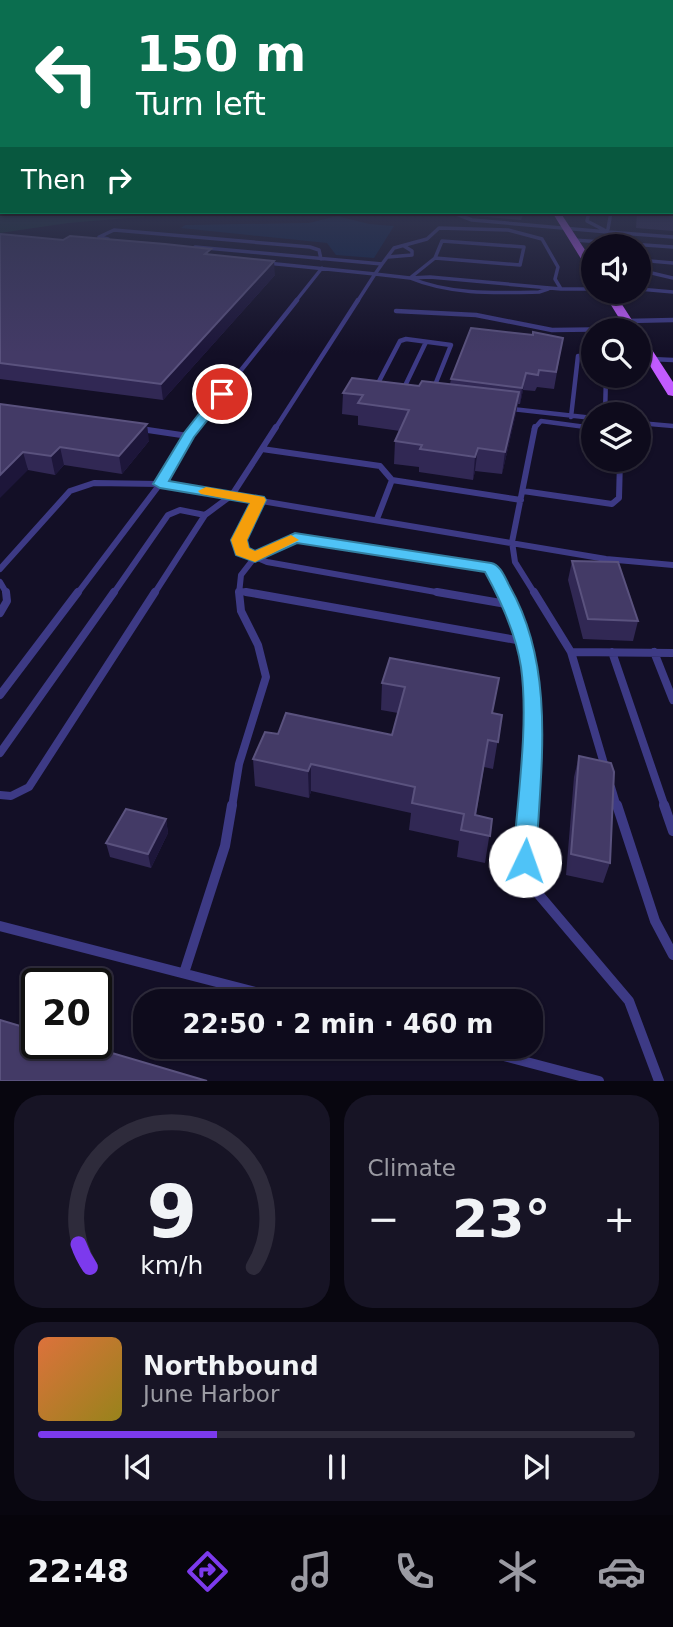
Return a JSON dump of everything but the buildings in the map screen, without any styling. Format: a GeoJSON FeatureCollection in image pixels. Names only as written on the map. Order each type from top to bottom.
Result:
{"type":"FeatureCollection","features":[{"type":"Feature","properties":{"kind":"main road"},"geometry":{"type":"LineString","coordinates":[[651,359],[671,386]]}},
{"type":"Feature","properties":{"kind":"lane"},"geometry":{"type":"LineString","coordinates":[[247,252],[382,264]]}},
{"type":"Feature","properties":{"kind":"lane"},"geometry":{"type":"LineString","coordinates":[[320,252],[321,259]]}},
{"type":"Feature","properties":{"kind":"lane"},"geometry":{"type":"LineString","coordinates":[[0,795],[11,796],[29,787],[205,515],[232,495],[391,252]]}},
{"type":"Feature","properties":{"kind":"lane"},"geometry":{"type":"LineString","coordinates":[[388,257],[412,255],[412,252]]}},
{"type":"Feature","properties":{"kind":"lane"},"geometry":{"type":"LineString","coordinates":[[410,278],[435,258],[437,252]]}},
{"type":"Feature","properties":{"kind":"lane"},"geometry":{"type":"LineString","coordinates":[[435,258],[520,265],[523,252]]}},
{"type":"Feature","properties":{"kind":"lane"},"geometry":{"type":"LineString","coordinates":[[550,252],[558,267],[553,279],[561,289]]}},
{"type":"Feature","properties":{"kind":"lane"},"geometry":{"type":"LineString","coordinates":[[651,261],[673,264]]}},
{"type":"Feature","properties":{"kind":"lane"},"geometry":{"type":"LineString","coordinates":[[265,263],[410,278],[430,277],[548,289],[581,289]]}},
{"type":"Feature","properties":{"kind":"lane"},"geometry":{"type":"LineString","coordinates":[[0,695],[160,484],[188,436],[321,268]]}},
{"type":"Feature","properties":{"kind":"lane"},"geometry":{"type":"LineString","coordinates":[[651,273],[673,278]]}},
{"type":"Feature","properties":{"kind":"lane"},"geometry":{"type":"LineString","coordinates":[[410,278],[440,288],[474,291],[540,292],[548,289]]}},
{"type":"Feature","properties":{"kind":"lane"},"geometry":{"type":"LineString","coordinates":[[651,290],[673,292]]}},
{"type":"Feature","properties":{"kind":"lane"},"geometry":{"type":"LineString","coordinates":[[396,311],[477,315],[552,330],[581,330]]}},
{"type":"Feature","properties":{"kind":"lane"},"geometry":{"type":"LineString","coordinates":[[651,326],[673,320]]}},
{"type":"Feature","properties":{"kind":"lane"},"geometry":{"type":"LineString","coordinates":[[387,393],[374,391],[400,341],[450,345],[430,399]]}},
{"type":"Feature","properties":{"kind":"lane"},"geometry":{"type":"LineString","coordinates":[[410,396],[401,395],[426,342]]}},
{"type":"Feature","properties":{"kind":"lane"},"geometry":{"type":"LineString","coordinates":[[571,416],[578,356],[581,356]]}},
{"type":"Feature","properties":{"kind":"lane"},"geometry":{"type":"LineString","coordinates":[[651,359],[673,360]]}},
{"type":"Feature","properties":{"kind":"lane"},"geometry":{"type":"LineString","coordinates":[[506,409],[581,417]]}},
{"type":"Feature","properties":{"kind":"lane"},"geometry":{"type":"LineString","coordinates":[[581,426],[541,421],[535,425],[512,542],[515,562],[570,652],[655,922],[673,955]]}},
{"type":"Feature","properties":{"kind":"lane"},"geometry":{"type":"LineString","coordinates":[[651,424],[673,426]]}},
{"type":"Feature","properties":{"kind":"lane"},"geometry":{"type":"LineString","coordinates":[[135,429],[188,436]]}},
{"type":"Feature","properties":{"kind":"lane"},"geometry":{"type":"LineString","coordinates":[[262,449],[380,466],[392,480],[521,500]]}},
{"type":"Feature","properties":{"kind":"lane"},"geometry":{"type":"LineString","coordinates":[[523,491],[612,504],[618,498],[619,472]]}},
{"type":"Feature","properties":{"kind":"lane"},"geometry":{"type":"LineString","coordinates":[[377,519],[392,480]]}},
{"type":"Feature","properties":{"kind":"lane"},"geometry":{"type":"LineString","coordinates":[[0,569],[70,491],[94,483],[160,484],[634,563],[673,565]]}},
{"type":"Feature","properties":{"kind":"lane"},"geometry":{"type":"LineString","coordinates":[[259,500],[239,540],[242,551],[267,562],[512,605]]}},
{"type":"Feature","properties":{"kind":"lane"},"geometry":{"type":"LineString","coordinates":[[0,753],[168,515],[180,510],[205,515]]}},
{"type":"Feature","properties":{"kind":"lane"},"geometry":{"type":"LineString","coordinates":[[184,974],[225,846],[239,764],[266,677],[258,645],[241,611],[241,591],[238,586],[241,575],[255,557],[295,538],[491,568],[512,605],[524,637],[522,641],[530,667],[532,713],[525,861],[529,883],[629,1001],[659,1081]]}},
{"type":"Feature","properties":{"kind":"lane"},"geometry":{"type":"LineString","coordinates":[[0,583],[8,591],[8,599],[0,613]]}},
{"type":"Feature","properties":{"kind":"lane"},"geometry":{"type":"LineString","coordinates":[[241,591],[522,641]]}},
{"type":"Feature","properties":{"kind":"lane"},"geometry":{"type":"LineString","coordinates":[[570,652],[673,653]]}},
{"type":"Feature","properties":{"kind":"lane"},"geometry":{"type":"LineString","coordinates":[[612,652],[673,831]]}},
{"type":"Feature","properties":{"kind":"lane"},"geometry":{"type":"LineString","coordinates":[[654,652],[673,700]]}},
{"type":"Feature","properties":{"kind":"lane"},"geometry":{"type":"LineString","coordinates":[[0,926],[243,989]]}},
{"type":"Feature","properties":{"kind":"lane"},"geometry":{"type":"LineString","coordinates":[[515,1059],[599,1081]]}},
{"type":"Feature","properties":{"kind":"water"},"geometry":{"type":"Polygon","coordinates":[[[334,252],[377,252],[374,258],[336,255],[334,252]]]}},
{"type":"Feature","properties":{"kind":"slow traffic"},"geometry":{"type":"LineString","coordinates":[[206,491],[259,500],[239,540],[242,551],[255,557],[291,540]]}},
{"type":"Feature","properties":{"kind":"route"},"geometry":{"type":"LineString","coordinates":[[222,394],[188,436],[160,484],[259,500],[239,540],[242,551],[255,557],[295,538],[491,568],[512,605],[524,637],[522,641],[530,667],[532,724],[525,861]]}}]}
